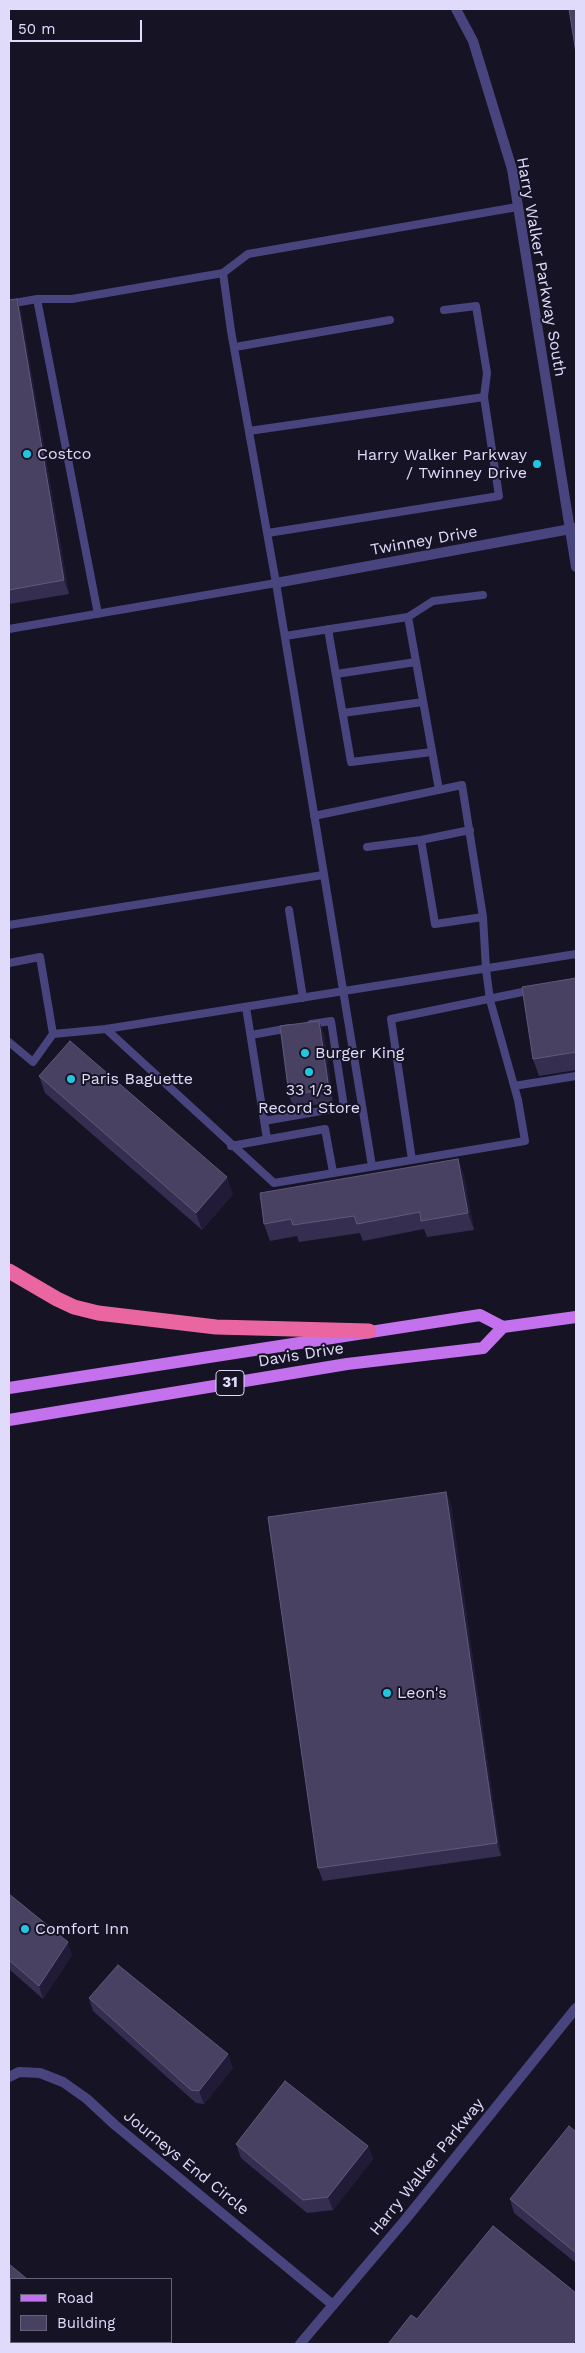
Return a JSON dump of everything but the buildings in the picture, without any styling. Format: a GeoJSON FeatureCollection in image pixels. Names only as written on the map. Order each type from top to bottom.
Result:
{"type":"FeatureCollection","features":[{"type":"Feature","properties":{"kind":"highway"},"geometry":{"type":"LineString","coordinates":[[9,1271],[74,1307],[107,1314],[216,1327],[369,1331]]}},
{"type":"Feature","properties":{"kind":"main road","name":"Davis Drive"},"geometry":{"type":"LineString","coordinates":[[9,1388],[480,1315],[502,1327],[483,1348],[347,1364],[9,1420]]}},
{"type":"Feature","properties":{"kind":"main road"},"geometry":{"type":"LineString","coordinates":[[502,1327],[576,1317]]}},
{"type":"Feature","properties":{"kind":"street","name":"Harry Walker Parkway South"},"geometry":{"type":"LineString","coordinates":[[456,9],[473,41],[512,169],[573,529],[576,567]]}},
{"type":"Feature","properties":{"kind":"street","name":"Twinney Drive"},"geometry":{"type":"LineString","coordinates":[[276,583],[573,529]]}},
{"type":"Feature","properties":{"kind":"street","name":"Harry Walker Parkway"},"geometry":{"type":"LineString","coordinates":[[300,2344],[405,2220],[576,2008]]}},
{"type":"Feature","properties":{"kind":"street","name":"Journeys End Circle"},"geometry":{"type":"LineString","coordinates":[[9,2077],[19,2072],[40,2073],[63,2082],[87,2099],[115,2125],[333,2304]]}},
{"type":"Feature","properties":{"kind":"lane"},"geometry":{"type":"LineString","coordinates":[[9,304],[37,299],[72,298],[223,273],[248,254],[517,207]]}},
{"type":"Feature","properties":{"kind":"lane"},"geometry":{"type":"LineString","coordinates":[[223,273],[268,533],[372,1166]]}},
{"type":"Feature","properties":{"kind":"lane"},"geometry":{"type":"LineString","coordinates":[[37,299],[98,614]]}},
{"type":"Feature","properties":{"kind":"lane"},"geometry":{"type":"LineString","coordinates":[[268,533],[499,496],[484,397],[487,374],[476,306],[444,310]]}},
{"type":"Feature","properties":{"kind":"lane"},"geometry":{"type":"LineString","coordinates":[[235,346],[390,320]]}},
{"type":"Feature","properties":{"kind":"lane"},"geometry":{"type":"LineString","coordinates":[[250,431],[484,397]]}},
{"type":"Feature","properties":{"kind":"lane"},"geometry":{"type":"LineString","coordinates":[[9,629],[276,583]]}},
{"type":"Feature","properties":{"kind":"lane"},"geometry":{"type":"LineString","coordinates":[[285,636],[408,617],[433,601],[483,594]]}},
{"type":"Feature","properties":{"kind":"lane"},"geometry":{"type":"LineString","coordinates":[[408,617],[439,790]]}},
{"type":"Feature","properties":{"kind":"lane"},"geometry":{"type":"LineString","coordinates":[[328,629],[351,762],[432,752]]}},
{"type":"Feature","properties":{"kind":"lane"},"geometry":{"type":"LineString","coordinates":[[336,674],[416,662]]}},
{"type":"Feature","properties":{"kind":"lane"},"geometry":{"type":"LineString","coordinates":[[343,713],[423,702]]}},
{"type":"Feature","properties":{"kind":"lane"},"geometry":{"type":"LineString","coordinates":[[106,1029],[231,1146],[274,1183],[525,1141],[514,1086],[490,1000],[483,917],[462,786],[314,816]]}},
{"type":"Feature","properties":{"kind":"lane"},"geometry":{"type":"LineString","coordinates":[[367,848],[470,830]]}},
{"type":"Feature","properties":{"kind":"lane"},"geometry":{"type":"LineString","coordinates":[[421,840],[435,924],[483,917]]}},
{"type":"Feature","properties":{"kind":"lane"},"geometry":{"type":"LineString","coordinates":[[9,925],[323,875]]}},
{"type":"Feature","properties":{"kind":"lane"},"geometry":{"type":"LineString","coordinates":[[289,910],[303,998]]}},
{"type":"Feature","properties":{"kind":"lane"},"geometry":{"type":"LineString","coordinates":[[54,1034],[106,1029],[576,954]]}},
{"type":"Feature","properties":{"kind":"lane"},"geometry":{"type":"LineString","coordinates":[[9,963],[40,957],[54,1034],[33,1062],[9,1042]]}},
{"type":"Feature","properties":{"kind":"lane"},"geometry":{"type":"LineString","coordinates":[[412,1160],[392,1020],[538,989]]}},
{"type":"Feature","properties":{"kind":"lane"},"geometry":{"type":"LineString","coordinates":[[246,1007],[267,1139]]}},
{"type":"Feature","properties":{"kind":"lane"},"geometry":{"type":"LineString","coordinates":[[264,1121],[344,1107],[330,1021],[304,1026]]}},
{"type":"Feature","properties":{"kind":"lane"},"geometry":{"type":"LineString","coordinates":[[251,1035],[295,1027]]}},
{"type":"Feature","properties":{"kind":"lane"},"geometry":{"type":"LineString","coordinates":[[514,1086],[576,1076]]}},
{"type":"Feature","properties":{"kind":"lane"},"geometry":{"type":"LineString","coordinates":[[231,1146],[325,1129],[332,1172]]}},
{"type":"Feature","properties":{"kind":"place","name":"Costco"},"geometry":{"type":"Point","coordinates":[27,454]}},
{"type":"Feature","properties":{"kind":"place","name":"Harry Walker Parkway / Twinney Drive"},"geometry":{"type":"Point","coordinates":[537,464]}},
{"type":"Feature","properties":{"kind":"place","name":"Burger King"},"geometry":{"type":"Point","coordinates":[305,1053]}},
{"type":"Feature","properties":{"kind":"place","name":"33 1/3 Record Store"},"geometry":{"type":"Point","coordinates":[309,1072]}},
{"type":"Feature","properties":{"kind":"place","name":"Paris Baguette"},"geometry":{"type":"Point","coordinates":[71,1079]}},
{"type":"Feature","properties":{"kind":"place","name":"Leon's"},"geometry":{"type":"Point","coordinates":[387,1693]}},
{"type":"Feature","properties":{"kind":"place","name":"Comfort Inn"},"geometry":{"type":"Point","coordinates":[25,1929]}}]}
